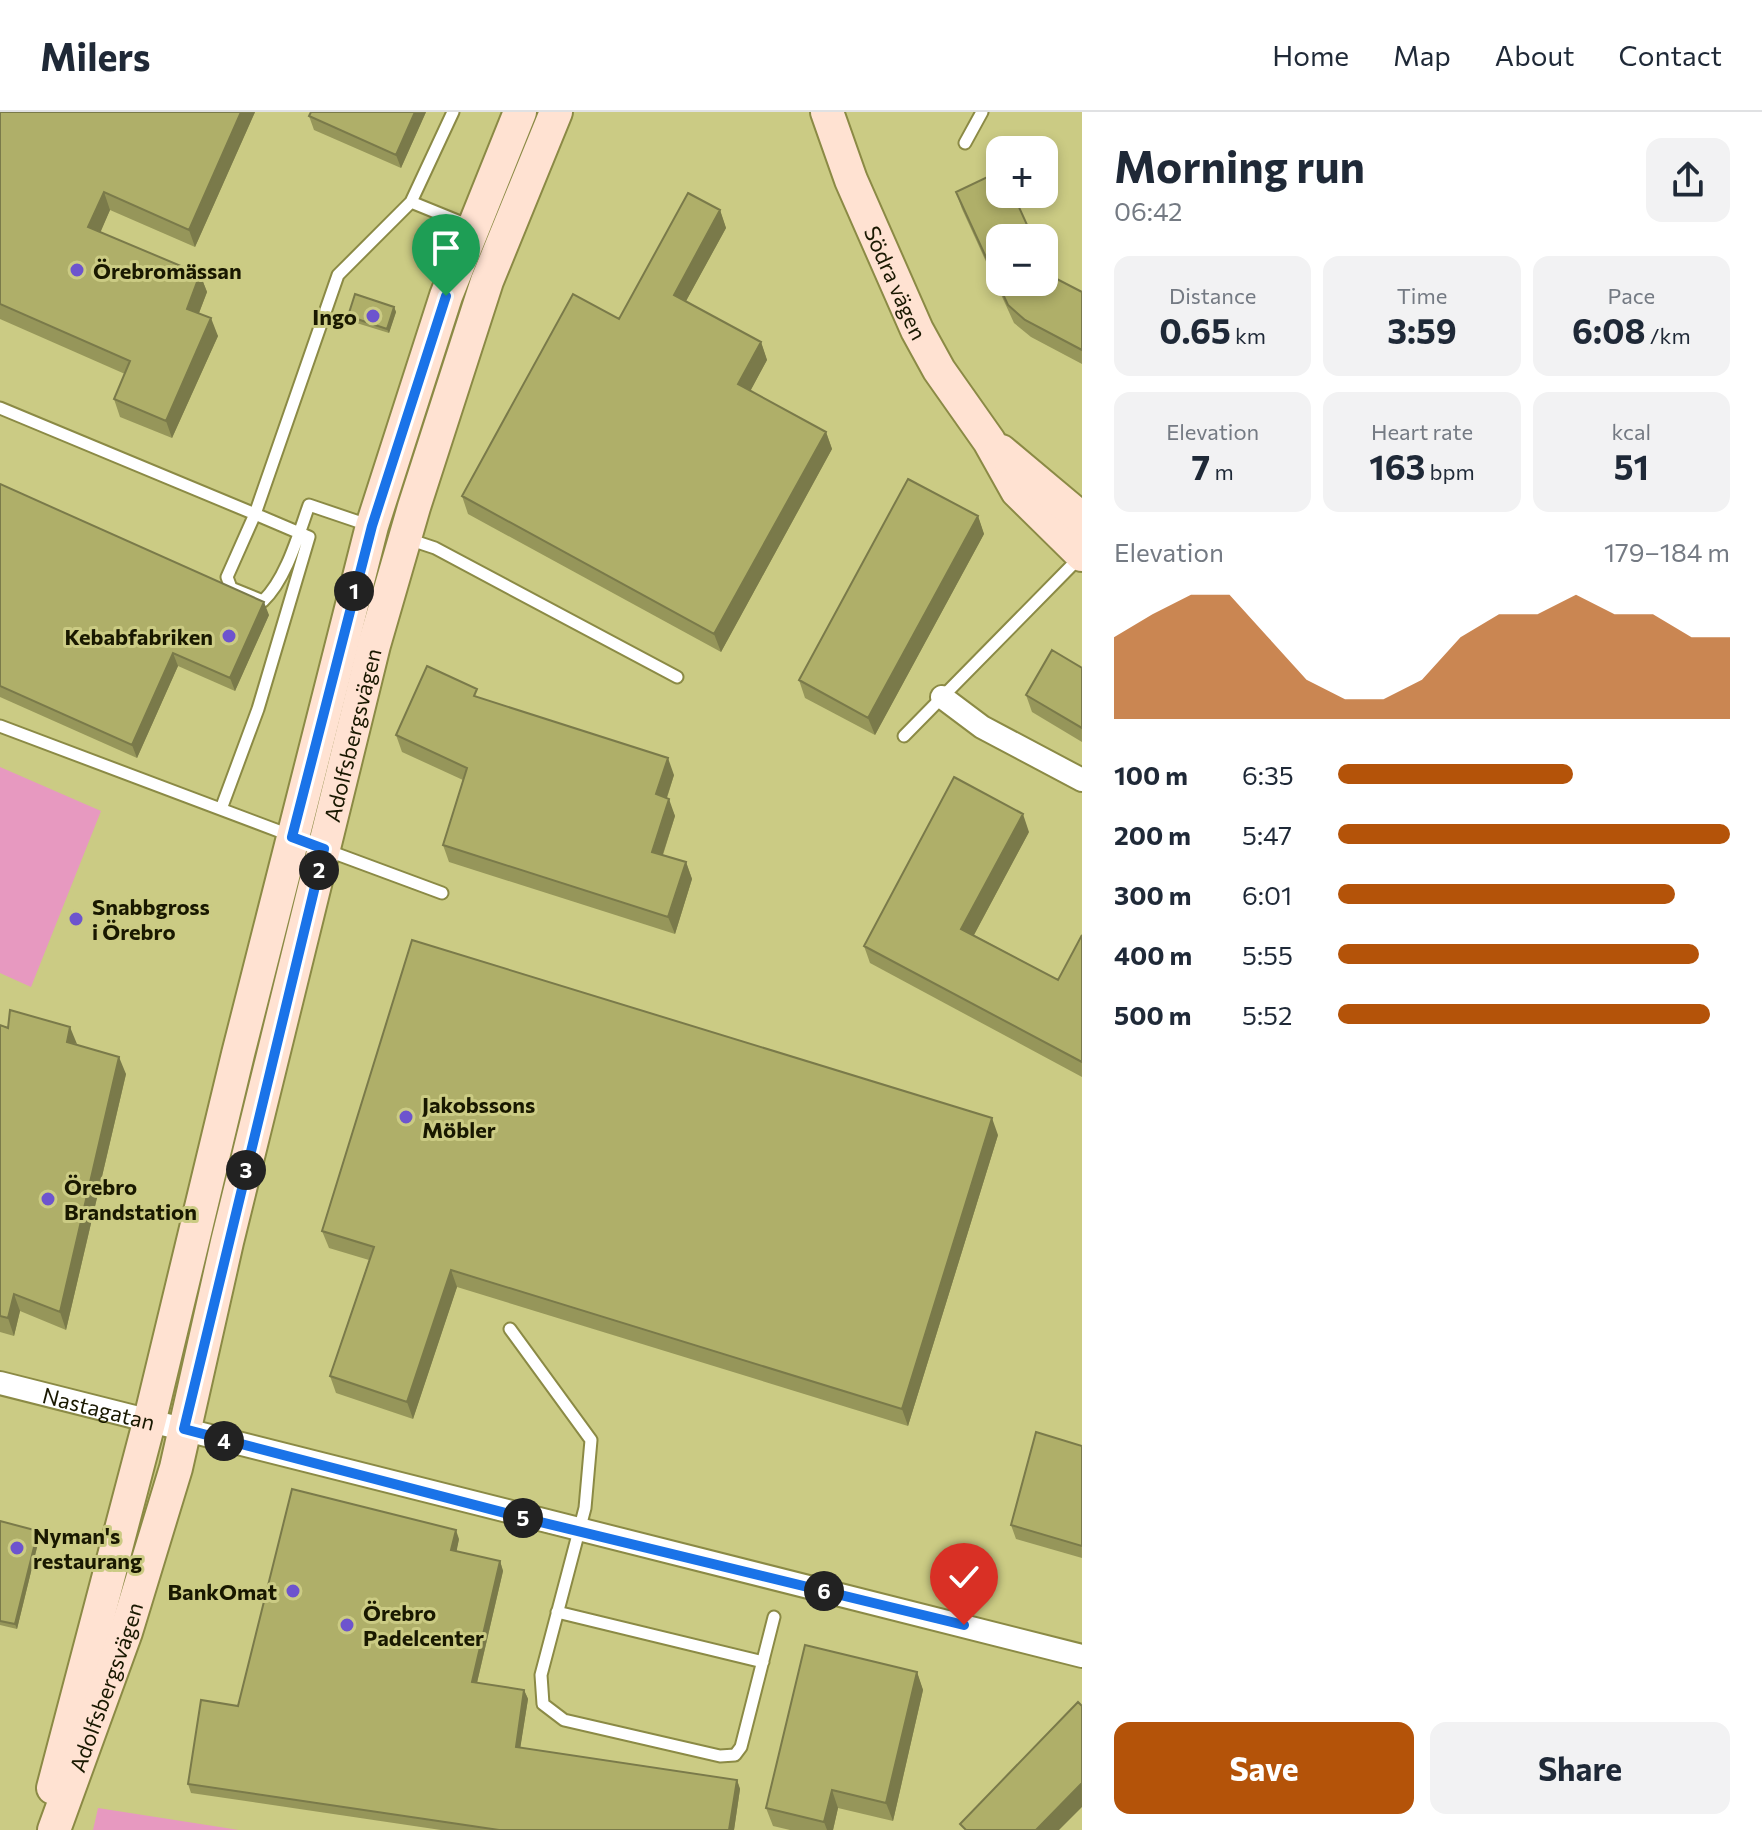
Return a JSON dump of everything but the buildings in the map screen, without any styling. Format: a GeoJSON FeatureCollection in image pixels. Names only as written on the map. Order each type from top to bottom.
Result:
{"type":"FeatureCollection","features":[{"type":"Feature","properties":{"kind":"main road","name":"Adolfsbergsvägen"},"geometry":{"type":"LineString","coordinates":[[44,1830],[60,1752],[97,1629],[372,526],[400,432],[473,227],[520,112]]}},
{"type":"Feature","properties":{"kind":"main road","name":"Adolfsbergsvägen"},"geometry":{"type":"LineString","coordinates":[[54,1830],[126,1632],[176,1468],[324,849],[405,538],[452,386],[503,240],[556,112]]}},
{"type":"Feature","properties":{"kind":"main road","name":"Södra vägen"},"geometry":{"type":"LineString","coordinates":[[827,112],[851,180],[917,330],[989,441],[1017,491],[1082,554]]}},
{"type":"Feature","properties":{"kind":"main road"},"geometry":{"type":"LineString","coordinates":[[473,227],[503,240]]}},
{"type":"Feature","properties":{"kind":"main road","name":"Södra vägen"},"geometry":{"type":"LineString","coordinates":[[989,441],[1068,495],[1082,519]]}},
{"type":"Feature","properties":{"kind":"main road"},"geometry":{"type":"LineString","coordinates":[[372,526],[405,538]]}},
{"type":"Feature","properties":{"kind":"main road"},"geometry":{"type":"LineString","coordinates":[[292,837],[324,849]]}},
{"type":"Feature","properties":{"kind":"street"},"geometry":{"type":"LineString","coordinates":[[942,697],[982,727],[1082,780]]}},
{"type":"Feature","properties":{"kind":"street","name":"Nastagatan"},"geometry":{"type":"LineString","coordinates":[[0,1383],[150,1419],[580,1532],[1082,1656]]}},
{"type":"Feature","properties":{"kind":"lane"},"geometry":{"type":"LineString","coordinates":[[372,526],[309,505],[271,593],[263,601],[231,588],[227,577],[255,514],[338,275],[411,202],[453,112]]}},
{"type":"Feature","properties":{"kind":"lane"},"geometry":{"type":"LineString","coordinates":[[965,143],[982,112]]}},
{"type":"Feature","properties":{"kind":"lane"},"geometry":{"type":"LineString","coordinates":[[411,202],[473,227]]}},
{"type":"Feature","properties":{"kind":"lane"},"geometry":{"type":"LineString","coordinates":[[0,408],[309,537],[289,594],[258,709],[221,809]]}},
{"type":"Feature","properties":{"kind":"lane"},"geometry":{"type":"LineString","coordinates":[[405,538],[435,548],[677,677]]}},
{"type":"Feature","properties":{"kind":"lane"},"geometry":{"type":"LineString","coordinates":[[904,736],[1082,554]]}},
{"type":"Feature","properties":{"kind":"lane"},"geometry":{"type":"LineString","coordinates":[[0,726],[292,837]]}},
{"type":"Feature","properties":{"kind":"lane"},"geometry":{"type":"LineString","coordinates":[[324,849],[442,893]]}},
{"type":"Feature","properties":{"kind":"lane"},"geometry":{"type":"LineString","coordinates":[[510,1329],[591,1440],[585,1508],[557,1612],[540,1692],[543,1704],[564,1720],[720,1756],[735,1755],[741,1747],[774,1617]]}},
{"type":"Feature","properties":{"kind":"lane"},"geometry":{"type":"LineString","coordinates":[[557,1612],[763,1662]]}},
{"type":"Feature","properties":{"kind":"shaded area"},"geometry":{"type":"Polygon","coordinates":[[[0,767],[101,811],[31,987],[0,973],[0,767]]]}},
{"type":"Feature","properties":{"kind":"shaded area"},"geometry":{"type":"Polygon","coordinates":[[[98,1808],[239,1830],[93,1830],[98,1808]]]}},
{"type":"Feature","properties":{"kind":"place","name":"Örebromässan"},"geometry":{"type":"Point","coordinates":[77,270]}},
{"type":"Feature","properties":{"kind":"place","name":"Ingo"},"geometry":{"type":"Point","coordinates":[373,316]}},
{"type":"Feature","properties":{"kind":"place","name":"Kebabfabriken"},"geometry":{"type":"Point","coordinates":[229,636]}},
{"type":"Feature","properties":{"kind":"place","name":"Snabbgross i Örebro"},"geometry":{"type":"Point","coordinates":[76,919]}},
{"type":"Feature","properties":{"kind":"place","name":"Jakobssons Möbler"},"geometry":{"type":"Point","coordinates":[406,1117]}},
{"type":"Feature","properties":{"kind":"place","name":"Örebro Brandstation"},"geometry":{"type":"Point","coordinates":[48,1199]}},
{"type":"Feature","properties":{"kind":"place","name":"Nyman's restaurang"},"geometry":{"type":"Point","coordinates":[17,1548]}},
{"type":"Feature","properties":{"kind":"place","name":"BankOmat"},"geometry":{"type":"Point","coordinates":[293,1591]}},
{"type":"Feature","properties":{"kind":"place","name":"Örebro Padelcenter"},"geometry":{"type":"Point","coordinates":[347,1625]}},
{"type":"Feature","properties":{"kind":"route"},"geometry":{"type":"LineString","coordinates":[[446,296],[372,526],[292,837],[324,849],[184,1429],[528,1519],[964,1625]]}}]}
